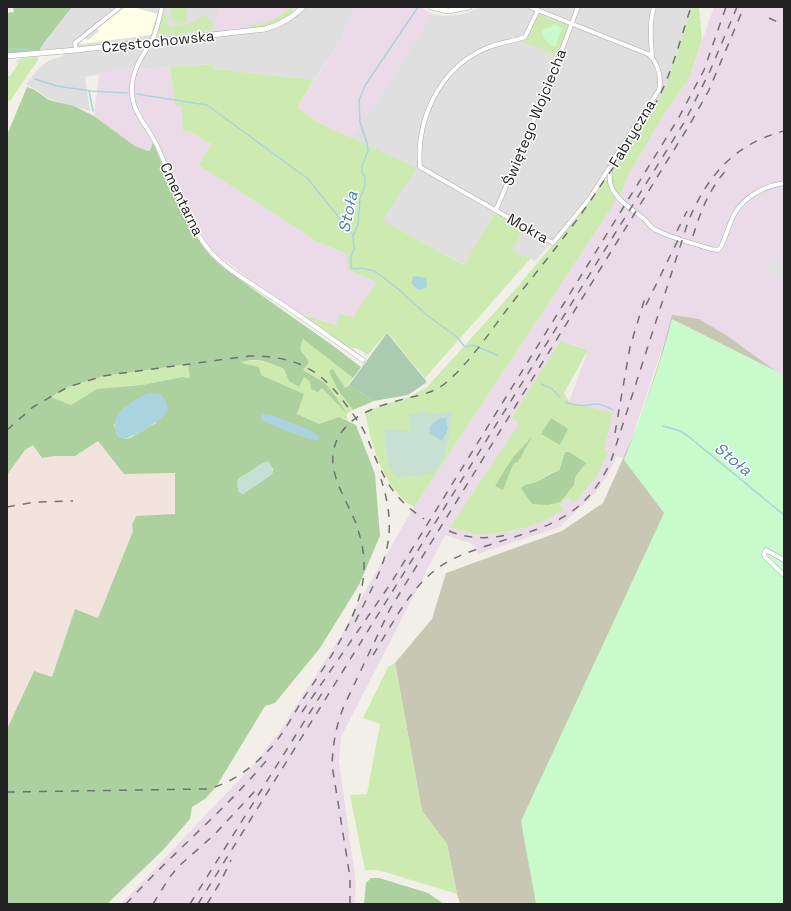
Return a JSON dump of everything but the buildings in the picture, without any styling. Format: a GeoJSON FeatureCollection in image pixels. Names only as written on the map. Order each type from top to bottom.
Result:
{"type":"FeatureCollection","features":[{"type":"Feature","properties":{"kind":"street"},"geometry":{"type":"LineString","coordinates":[[76,50],[75,43],[120,7]]}},
{"type":"Feature","properties":{"kind":"street","name":"Cmentarna"},"geometry":{"type":"LineString","coordinates":[[162,7],[151,42],[135,69],[132,92],[134,107],[158,147],[180,201],[205,245],[218,259],[247,281],[363,360]]}},
{"type":"Feature","properties":{"kind":"street","name":"Częstochowska"},"geometry":{"type":"LineString","coordinates":[[7,56],[76,50],[265,29],[282,23],[303,7]]}},
{"type":"Feature","properties":{"kind":"street"},"geometry":{"type":"LineString","coordinates":[[431,7],[448,11],[469,7]]}},
{"type":"Feature","properties":{"kind":"street"},"geometry":{"type":"LineString","coordinates":[[530,7],[648,54],[652,57]]}},
{"type":"Feature","properties":{"kind":"street","name":"Świętego Wojciecha"},"geometry":{"type":"LineString","coordinates":[[496,210],[547,89],[578,7]]}},
{"type":"Feature","properties":{"kind":"street"},"geometry":{"type":"LineString","coordinates":[[652,57],[651,17],[654,7]]}},
{"type":"Feature","properties":{"kind":"street","name":"Mokra"},"geometry":{"type":"LineString","coordinates":[[538,10],[525,37],[502,42],[484,49],[463,62],[444,82],[430,104],[425,117],[422,131],[420,167],[553,243],[590,198],[610,166]]}},
{"type":"Feature","properties":{"kind":"street","name":"Fabryczna"},"geometry":{"type":"LineString","coordinates":[[652,57],[661,75],[661,83],[610,166],[610,183],[623,204],[649,222],[654,230],[716,250],[721,247],[736,212],[742,204],[749,198],[765,189],[784,184]]}},
{"type":"Feature","properties":{"kind":"street"},"geometry":{"type":"LineString","coordinates":[[784,560],[766,550],[764,554],[765,558],[784,575]]}},
{"type":"Feature","properties":{"kind":"shaded area"},"geometry":{"type":"Polygon","coordinates":[[[72,7],[220,7],[215,26],[218,32],[287,18],[300,7],[355,7],[342,38],[314,80],[214,69],[213,64],[139,69],[135,67],[85,77],[90,111],[50,99],[26,84],[44,64],[50,60],[63,56],[63,49],[40,49],[72,7]]]}},
{"type":"Feature","properties":{"kind":"shaded area"},"geometry":{"type":"Polygon","coordinates":[[[125,7],[133,7],[157,14],[151,35],[81,44],[80,41],[84,38],[88,40],[99,31],[97,28],[125,7]]]}},
{"type":"Feature","properties":{"kind":"shaded area"},"geometry":{"type":"Polygon","coordinates":[[[220,7],[298,7],[293,13],[262,27],[218,33],[215,26],[220,7]]]}},
{"type":"Feature","properties":{"kind":"shaded area"},"geometry":{"type":"Polygon","coordinates":[[[355,7],[420,7],[432,14],[373,109],[349,137],[319,123],[297,107],[342,38],[355,7]]]}},
{"type":"Feature","properties":{"kind":"shaded area"},"geometry":{"type":"Polygon","coordinates":[[[481,7],[692,7],[665,89],[615,169],[535,261],[512,250],[495,213],[465,265],[381,220],[349,137],[373,109],[432,14],[444,16],[460,15],[481,7]]]}},
{"type":"Feature","properties":{"kind":"shaded area"},"geometry":{"type":"Polygon","coordinates":[[[714,7],[784,7],[784,377],[726,335],[699,319],[673,316],[625,459],[617,456],[607,476],[596,492],[560,527],[478,554],[475,545],[445,535],[341,737],[339,761],[356,884],[354,904],[121,904],[257,761],[278,734],[341,636],[414,507],[623,190],[627,177],[668,108],[689,79],[714,7]],[[569,343],[541,387],[530,409],[450,527],[475,534],[494,534],[514,531],[551,517],[564,510],[560,505],[607,452],[604,451],[569,402],[588,350],[569,343]]]}},
{"type":"Feature","properties":{"kind":"shaded area"},"geometry":{"type":"Polygon","coordinates":[[[135,67],[139,69],[170,67],[175,104],[182,106],[189,131],[211,144],[198,165],[311,237],[313,240],[347,254],[347,269],[378,282],[353,318],[336,325],[300,314],[249,279],[219,256],[212,250],[203,236],[179,193],[159,145],[152,143],[151,149],[148,151],[135,146],[94,116],[99,74],[135,67]]]}},
{"type":"Feature","properties":{"kind":"shaded area"},"geometry":{"type":"Polygon","coordinates":[[[773,255],[784,260],[784,278],[767,270],[773,255]]]}},
{"type":"Feature","properties":{"kind":"shaded area"},"geometry":{"type":"Polygon","coordinates":[[[672,315],[699,319],[726,335],[784,377],[784,904],[460,904],[447,844],[422,811],[395,663],[432,619],[446,573],[562,531],[603,503],[639,423],[659,362],[672,315]]]}},
{"type":"Feature","properties":{"kind":"shaded area"},"geometry":{"type":"Polygon","coordinates":[[[387,333],[427,382],[408,395],[374,401],[349,385],[387,333]]]}},
{"type":"Feature","properties":{"kind":"shaded area"},"geometry":{"type":"Polygon","coordinates":[[[47,409],[181,467],[179,517],[132,525],[133,531],[98,618],[75,609],[52,677],[33,671],[7,729],[7,445],[47,409]]]}},
{"type":"Feature","properties":{"kind":"shaded area"},"geometry":{"type":"Polygon","coordinates":[[[424,411],[433,414],[451,412],[449,436],[441,462],[436,468],[427,474],[397,477],[389,468],[385,441],[386,430],[411,431],[409,415],[424,411]]]}},
{"type":"Feature","properties":{"kind":"shaded area"},"geometry":{"type":"Polygon","coordinates":[[[268,461],[272,468],[272,474],[243,494],[238,491],[237,481],[239,478],[268,461]]]}},
{"type":"Feature","properties":{"kind":"green space"},"geometry":{"type":"Polygon","coordinates":[[[13,7],[72,7],[40,50],[7,53],[7,13],[14,12],[13,7]]]}},
{"type":"Feature","properties":{"kind":"green space"},"geometry":{"type":"Polygon","coordinates":[[[172,7],[186,7],[189,12],[185,14],[188,21],[179,24],[172,21],[170,17],[172,7]]]}},
{"type":"Feature","properties":{"kind":"green space"},"geometry":{"type":"Polygon","coordinates":[[[292,7],[293,13],[279,22],[254,28],[248,25],[272,20],[292,7]]]}},
{"type":"Feature","properties":{"kind":"green space"},"geometry":{"type":"Polygon","coordinates":[[[692,7],[699,7],[702,40],[689,79],[668,108],[627,177],[623,190],[414,507],[403,500],[394,490],[380,465],[367,423],[365,411],[411,396],[427,387],[512,293],[583,209],[615,169],[665,89],[692,7]]]}},
{"type":"Feature","properties":{"kind":"green space"},"geometry":{"type":"Polygon","coordinates":[[[538,14],[569,26],[558,55],[522,42],[530,35],[538,14]]]}},
{"type":"Feature","properties":{"kind":"green space"},"geometry":{"type":"Polygon","coordinates":[[[164,15],[168,21],[166,23],[172,28],[174,26],[186,25],[206,15],[216,29],[159,35],[157,34],[162,16],[164,15]]]}},
{"type":"Feature","properties":{"kind":"green space"},"geometry":{"type":"Polygon","coordinates":[[[555,25],[562,28],[555,47],[546,41],[542,30],[555,25]]]}},
{"type":"Feature","properties":{"kind":"green space"},"geometry":{"type":"Polygon","coordinates":[[[37,57],[38,60],[10,101],[7,100],[7,76],[10,76],[19,62],[15,62],[22,58],[37,57]]]}},
{"type":"Feature","properties":{"kind":"green space"},"geometry":{"type":"Polygon","coordinates":[[[213,64],[214,69],[314,80],[297,107],[319,123],[417,168],[382,220],[464,265],[495,213],[524,228],[512,250],[522,256],[531,258],[425,378],[387,332],[368,355],[356,348],[352,349],[300,314],[336,325],[339,314],[353,317],[377,282],[347,269],[347,254],[313,240],[311,237],[198,165],[211,144],[189,131],[183,131],[182,106],[176,106],[175,104],[170,67],[213,64]]]}},
{"type":"Feature","properties":{"kind":"green space"},"geometry":{"type":"Polygon","coordinates":[[[27,87],[33,89],[49,100],[74,106],[94,116],[135,146],[148,151],[151,149],[152,143],[182,211],[196,236],[208,253],[229,272],[361,367],[353,378],[303,339],[301,350],[309,362],[303,370],[325,383],[347,414],[322,388],[318,392],[311,389],[310,382],[304,377],[299,387],[289,381],[284,369],[257,360],[241,363],[259,367],[261,375],[304,394],[297,414],[319,424],[339,417],[356,425],[375,474],[380,536],[359,585],[320,648],[275,703],[265,706],[216,787],[205,799],[192,807],[190,819],[164,849],[107,904],[7,904],[7,729],[34,671],[52,677],[75,609],[98,618],[133,531],[132,525],[136,516],[175,514],[175,473],[124,474],[98,441],[75,456],[54,456],[42,458],[33,445],[25,450],[7,475],[7,135],[27,87]],[[188,364],[104,376],[68,387],[51,397],[71,405],[97,389],[142,385],[182,377],[190,378],[188,364]],[[157,422],[114,424],[117,435],[124,439],[130,438],[157,422]],[[268,461],[263,463],[248,475],[238,487],[238,491],[243,494],[272,474],[273,469],[268,461]]]}},
{"type":"Feature","properties":{"kind":"green space"},"geometry":{"type":"Polygon","coordinates":[[[672,319],[784,375],[784,904],[536,904],[521,821],[664,513],[624,460],[656,373],[672,319]]]}},
{"type":"Feature","properties":{"kind":"green space"},"geometry":{"type":"Polygon","coordinates":[[[303,339],[353,378],[345,388],[333,369],[338,390],[353,410],[347,414],[347,420],[339,417],[319,424],[297,414],[304,394],[261,375],[240,363],[246,361],[257,361],[268,363],[284,369],[289,381],[299,386],[304,377],[322,388],[345,412],[325,383],[302,370],[309,362],[301,350],[303,339]]]}},
{"type":"Feature","properties":{"kind":"green space"},"geometry":{"type":"Polygon","coordinates":[[[560,341],[588,350],[564,393],[569,402],[613,413],[604,450],[608,452],[598,475],[573,502],[568,497],[560,505],[564,510],[546,520],[527,527],[507,532],[474,534],[450,527],[519,424],[512,418],[560,341]],[[531,439],[513,457],[496,487],[513,464],[518,462],[531,439]],[[565,452],[559,471],[550,473],[538,482],[526,484],[529,499],[532,504],[574,485],[576,476],[565,452]]]}},
{"type":"Feature","properties":{"kind":"green space"},"geometry":{"type":"Polygon","coordinates":[[[188,364],[191,378],[182,377],[142,385],[97,389],[71,405],[50,397],[68,387],[104,376],[188,364]]]}},
{"type":"Feature","properties":{"kind":"green space"},"geometry":{"type":"Polygon","coordinates":[[[333,369],[345,388],[349,385],[374,401],[353,410],[338,390],[329,371],[333,369]]]}},
{"type":"Feature","properties":{"kind":"green space"},"geometry":{"type":"Polygon","coordinates":[[[551,418],[568,429],[560,445],[541,434],[551,418]]]}},
{"type":"Feature","properties":{"kind":"green space"},"geometry":{"type":"Polygon","coordinates":[[[532,437],[518,462],[513,464],[503,490],[495,486],[513,457],[532,437]]]}},
{"type":"Feature","properties":{"kind":"green space"},"geometry":{"type":"Polygon","coordinates":[[[565,452],[569,452],[586,463],[576,476],[574,485],[560,502],[548,505],[532,504],[521,488],[542,480],[550,474],[559,471],[565,452]]]}},
{"type":"Feature","properties":{"kind":"green space"},"geometry":{"type":"Polygon","coordinates":[[[395,663],[422,811],[447,844],[457,894],[378,870],[365,870],[350,795],[367,794],[380,724],[363,718],[388,667],[395,663]]]}},
{"type":"Feature","properties":{"kind":"green space"},"geometry":{"type":"Polygon","coordinates":[[[371,878],[379,878],[428,893],[442,904],[364,904],[366,883],[371,878]]]}},
{"type":"Feature","properties":{"kind":"water"},"geometry":{"type":"Polygon","coordinates":[[[414,276],[426,278],[426,288],[418,290],[411,283],[414,276]]]}},
{"type":"Feature","properties":{"kind":"water"},"geometry":{"type":"Polygon","coordinates":[[[148,393],[160,394],[166,402],[167,411],[160,419],[141,432],[124,439],[117,435],[115,425],[118,414],[132,402],[148,393]]]}},
{"type":"Feature","properties":{"kind":"water"},"geometry":{"type":"Polygon","coordinates":[[[262,414],[272,415],[312,431],[320,438],[317,441],[289,432],[261,420],[262,414]]]}},
{"type":"Feature","properties":{"kind":"water"},"geometry":{"type":"Polygon","coordinates":[[[440,418],[446,418],[448,429],[442,441],[429,433],[430,426],[440,418]]]}},
{"type":"Feature","properties":{"kind":"waterway","name":"Stoła"},"geometry":{"type":"LineString","coordinates":[[418,7],[366,84],[359,100],[360,122],[368,151],[362,166],[362,172],[365,177],[365,186],[360,198],[358,224],[353,236],[354,249],[351,257],[351,268],[361,268],[374,271],[397,288],[428,316],[457,337],[464,346],[467,347],[473,345],[497,355]]}},
{"type":"Feature","properties":{"kind":"waterway"},"geometry":{"type":"LineString","coordinates":[[7,50],[27,49]]}},
{"type":"Feature","properties":{"kind":"waterway"},"geometry":{"type":"LineString","coordinates":[[35,79],[57,86],[91,91],[127,93]]}},
{"type":"Feature","properties":{"kind":"waterway"},"geometry":{"type":"LineString","coordinates":[[89,91],[93,111]]}},
{"type":"Feature","properties":{"kind":"waterway"},"geometry":{"type":"LineString","coordinates":[[137,94],[207,105],[308,179],[353,235]]}},
{"type":"Feature","properties":{"kind":"waterway","name":"Stoła"},"geometry":{"type":"LineString","coordinates":[[541,384],[551,388],[560,397]]}},
{"type":"Feature","properties":{"kind":"waterway","name":"Stoła"},"geometry":{"type":"LineString","coordinates":[[566,402],[580,405],[599,404],[613,410]]}},
{"type":"Feature","properties":{"kind":"waterway","name":"Stoła"},"geometry":{"type":"LineString","coordinates":[[663,426],[680,431],[688,436],[784,515]]}},
{"type":"Feature","properties":{"kind":"railway"},"geometry":{"type":"LineString","coordinates":[[7,792],[207,789],[232,780],[253,765],[277,741],[334,652],[352,618],[363,582],[364,559],[360,537],[355,521],[336,480],[334,469],[334,447],[339,436],[345,427],[353,420],[371,410],[426,393],[440,387],[457,373],[473,354],[578,218],[648,115],[659,97],[668,75],[691,7]]}},
{"type":"Feature","properties":{"kind":"railway"},"geometry":{"type":"LineString","coordinates":[[302,712],[391,583],[678,119],[704,70],[726,7]]}},
{"type":"Feature","properties":{"kind":"railway"},"geometry":{"type":"LineString","coordinates":[[198,904],[685,121],[710,71],[737,7]]}},
{"type":"Feature","properties":{"kind":"railway"},"geometry":{"type":"LineString","coordinates":[[350,904],[350,877],[332,765],[335,735],[344,706],[390,609],[690,124],[709,90],[744,7]]}},
{"type":"Feature","properties":{"kind":"railway"},"geometry":{"type":"LineString","coordinates":[[769,18],[784,25]]}},
{"type":"Feature","properties":{"kind":"railway"},"geometry":{"type":"LineString","coordinates":[[373,655],[394,620],[418,586],[438,568],[461,555],[543,527],[574,510],[588,497],[600,481],[611,461],[688,222],[704,190],[724,164],[737,153],[751,144],[784,131]]}},
{"type":"Feature","properties":{"kind":"railway"},"geometry":{"type":"LineString","coordinates":[[693,236],[699,217],[711,191],[729,167]]}},
{"type":"Feature","properties":{"kind":"railway"},"geometry":{"type":"LineString","coordinates":[[677,231],[687,211]]}},
{"type":"Feature","properties":{"kind":"railway"},"geometry":{"type":"LineString","coordinates":[[646,305],[679,238]]}},
{"type":"Feature","properties":{"kind":"railway"},"geometry":{"type":"LineString","coordinates":[[615,433],[630,347],[645,298]]}},
{"type":"Feature","properties":{"kind":"railway"},"geometry":{"type":"LineString","coordinates":[[7,430],[33,407],[68,387],[104,376],[249,356],[280,358],[293,362],[316,373],[337,393],[363,429],[380,468],[395,493],[411,510],[424,519]]}},
{"type":"Feature","properties":{"kind":"railway"},"geometry":{"type":"LineString","coordinates":[[355,622],[373,586],[386,554],[389,537],[389,520],[387,501],[381,479]]}},
{"type":"Feature","properties":{"kind":"railway"},"geometry":{"type":"LineString","coordinates":[[7,507],[35,502],[73,501]]}},
{"type":"Feature","properties":{"kind":"railway"},"geometry":{"type":"LineString","coordinates":[[449,531],[463,536],[478,538],[507,535]]}},
{"type":"Feature","properties":{"kind":"railway"},"geometry":{"type":"LineString","coordinates":[[190,904],[324,690]]}},
{"type":"Feature","properties":{"kind":"railway"},"geometry":{"type":"LineString","coordinates":[[126,904],[236,794],[271,755]]}},
{"type":"Feature","properties":{"kind":"railway"},"geometry":{"type":"LineString","coordinates":[[153,904],[169,878],[179,866],[214,835],[255,791]]}},
{"type":"Feature","properties":{"kind":"railway"},"geometry":{"type":"LineString","coordinates":[[207,904],[221,881],[231,860]]}}]}
